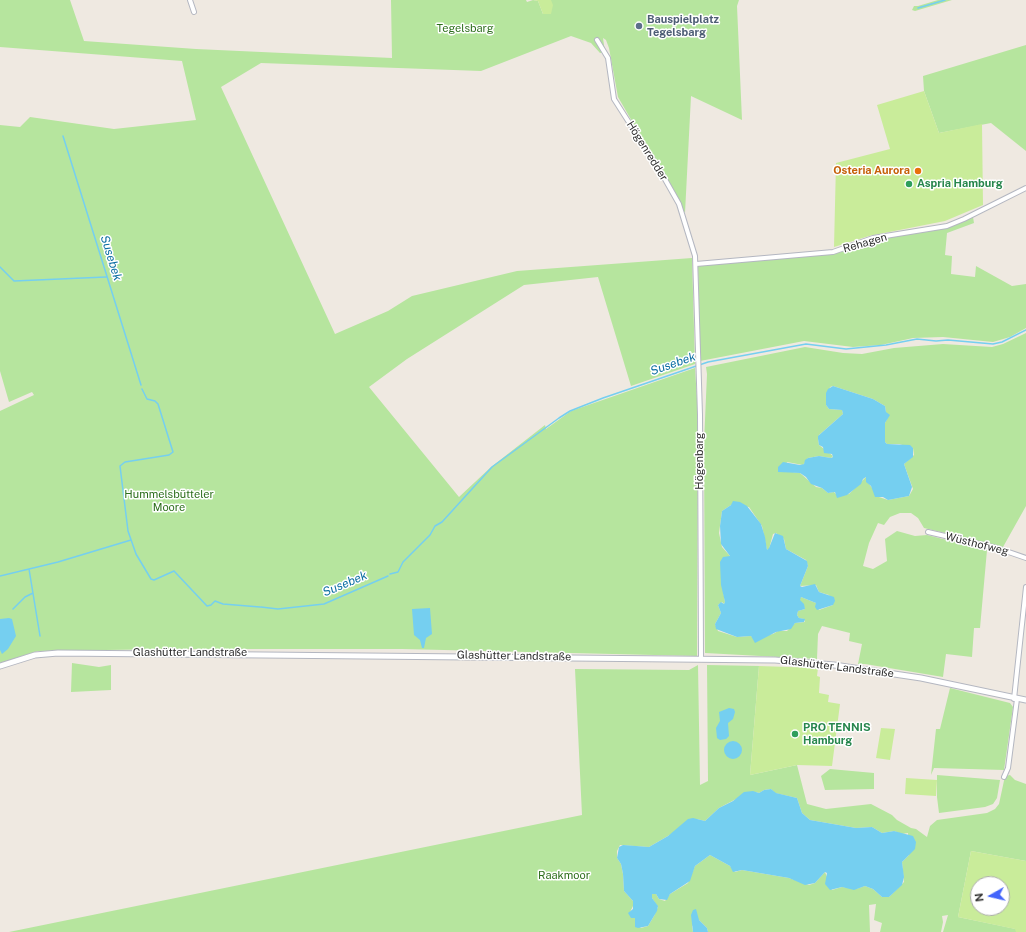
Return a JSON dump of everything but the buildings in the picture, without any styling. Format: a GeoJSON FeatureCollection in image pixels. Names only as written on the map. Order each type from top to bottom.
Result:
{"type":"FeatureCollection","features":[{"type":"Feature","properties":{"kind":"street"},"geometry":{"type":"LineString","coordinates":[[190,0],[194,12]]}},
{"type":"Feature","properties":{"kind":"street","name":"Högenredder"},"geometry":{"type":"LineString","coordinates":[[597,40],[608,58],[613,96],[616,103],[662,174],[679,204],[690,238],[696,264]]}},
{"type":"Feature","properties":{"kind":"street","name":"Rehagen"},"geometry":{"type":"LineString","coordinates":[[696,264],[833,252],[873,238],[935,229],[964,219],[1026,188]]}},
{"type":"Feature","properties":{"kind":"street","name":"Högenbarg"},"geometry":{"type":"LineString","coordinates":[[696,264],[700,415],[702,659]]}},
{"type":"Feature","properties":{"kind":"street","name":"Wüsthofweg"},"geometry":{"type":"LineString","coordinates":[[928,532],[997,548],[1026,558]]}},
{"type":"Feature","properties":{"kind":"street"},"geometry":{"type":"LineString","coordinates":[[1004,777],[1008,768],[1016,699],[1026,587]]}},
{"type":"Feature","properties":{"kind":"street","name":"Glashütter Landstraße"},"geometry":{"type":"LineString","coordinates":[[0,666],[35,655],[58,653],[775,660],[834,665],[921,678],[1026,700]]}},
{"type":"Feature","properties":{"kind":"green space"},"geometry":{"type":"Polygon","coordinates":[[[0,0],[70,0],[84,41],[196,49],[392,58],[391,0],[526,0],[527,2],[533,0],[538,1],[543,14],[551,0],[739,0],[737,6],[742,120],[691,96],[685,213],[618,97],[609,48],[606,40],[603,38],[605,52],[600,53],[591,43],[571,36],[481,71],[261,63],[221,87],[335,334],[388,311],[412,296],[517,271],[692,258],[695,364],[631,386],[598,277],[524,285],[407,359],[369,387],[459,497],[491,467],[545,425],[546,429],[571,411],[695,368],[698,415],[697,656],[402,649],[174,649],[38,651],[0,663],[0,411],[34,395],[32,392],[9,402],[0,371],[0,125],[20,127],[30,117],[114,129],[196,120],[182,61],[0,47],[0,0]]]}},
{"type":"Feature","properties":{"kind":"green space"},"geometry":{"type":"Polygon","coordinates":[[[533,0],[551,0],[553,5],[551,14],[543,14],[538,1],[533,0]]]}},
{"type":"Feature","properties":{"kind":"green space"},"geometry":{"type":"Polygon","coordinates":[[[938,0],[952,0],[915,11],[912,10],[914,6],[938,0]]]}},
{"type":"Feature","properties":{"kind":"green space"},"geometry":{"type":"Polygon","coordinates":[[[1026,45],[1026,151],[991,123],[939,133],[924,91],[923,76],[1026,45]]]}},
{"type":"Feature","properties":{"kind":"green space","name":"Aspria Hamburg"},"geometry":{"type":"Polygon","coordinates":[[[924,91],[939,133],[982,124],[983,205],[945,221],[869,236],[834,247],[836,163],[890,149],[877,105],[924,91]]]}},
{"type":"Feature","properties":{"kind":"green space"},"geometry":{"type":"Polygon","coordinates":[[[973,217],[974,223],[947,233],[945,255],[952,256],[951,274],[975,277],[976,266],[1012,286],[1026,284],[1026,328],[1010,337],[993,342],[943,337],[913,338],[881,345],[853,347],[804,341],[700,361],[698,266],[833,254],[849,250],[873,240],[942,228],[973,217]]]}},
{"type":"Feature","properties":{"kind":"green space"},"geometry":{"type":"Polygon","coordinates":[[[1026,333],[1026,506],[1003,547],[924,528],[918,518],[911,513],[900,513],[890,517],[884,525],[878,523],[869,543],[863,566],[873,569],[887,561],[885,539],[897,531],[915,536],[927,535],[987,550],[980,628],[974,628],[972,657],[946,654],[943,677],[858,664],[862,644],[849,641],[850,633],[822,626],[818,634],[817,659],[705,653],[704,443],[706,367],[805,347],[843,353],[862,354],[894,348],[943,344],[992,347],[1003,344],[1026,333]],[[833,386],[830,387],[826,405],[829,409],[842,410],[843,414],[819,435],[818,439],[819,445],[833,456],[831,458],[819,456],[808,458],[803,465],[787,462],[784,471],[800,473],[816,487],[822,488],[828,493],[834,492],[837,495],[849,494],[866,477],[866,480],[879,497],[888,500],[909,496],[913,489],[904,464],[914,455],[913,448],[899,444],[887,444],[885,442],[885,423],[887,419],[885,406],[873,399],[833,386]],[[731,505],[722,511],[719,533],[722,547],[730,556],[721,579],[725,602],[724,604],[722,602],[718,605],[721,613],[715,624],[718,631],[737,637],[751,636],[753,638],[773,634],[778,631],[787,631],[795,623],[805,622],[804,619],[799,618],[797,615],[798,611],[805,609],[799,599],[801,597],[816,603],[819,610],[833,605],[829,595],[819,592],[816,585],[800,586],[808,566],[806,560],[786,549],[784,539],[776,533],[773,534],[769,549],[767,550],[762,526],[749,507],[731,505]]]}},
{"type":"Feature","properties":{"kind":"green space"},"geometry":{"type":"Polygon","coordinates":[[[72,663],[99,667],[111,665],[111,690],[71,692],[72,663]]]}},
{"type":"Feature","properties":{"kind":"green space","name":"Raakmoor"},"geometry":{"type":"Polygon","coordinates":[[[698,665],[700,785],[708,781],[707,665],[759,666],[750,775],[797,765],[807,804],[826,809],[871,804],[892,815],[897,820],[911,828],[916,829],[927,837],[930,826],[937,820],[987,813],[995,809],[999,804],[1005,776],[1010,775],[1015,780],[1026,784],[1026,861],[971,851],[958,917],[1016,929],[1016,932],[943,932],[948,915],[942,916],[943,922],[941,932],[880,932],[882,923],[874,920],[876,904],[869,905],[870,932],[708,932],[707,928],[699,920],[692,926],[693,932],[9,932],[582,815],[575,669],[689,670],[698,665]],[[771,789],[764,790],[759,793],[756,792],[736,799],[719,808],[705,821],[697,819],[649,847],[620,845],[617,851],[617,858],[621,864],[624,891],[633,901],[633,906],[630,912],[635,918],[635,923],[641,928],[648,926],[658,907],[652,898],[652,894],[656,894],[659,899],[665,901],[670,894],[688,883],[695,866],[710,855],[730,866],[735,872],[742,870],[789,878],[809,885],[815,883],[825,872],[832,890],[842,887],[856,889],[865,886],[873,889],[882,897],[889,897],[904,882],[902,862],[909,855],[908,833],[902,834],[894,831],[882,833],[872,827],[856,828],[810,820],[802,813],[797,798],[775,793],[771,789]]]}},
{"type":"Feature","properties":{"kind":"green space","name":"PRO TENNIS Hamburg"},"geometry":{"type":"Polygon","coordinates":[[[759,666],[818,668],[817,676],[820,677],[819,693],[829,695],[828,702],[840,704],[832,766],[797,765],[750,775],[759,666]]]}},
{"type":"Feature","properties":{"kind":"green space"},"geometry":{"type":"Polygon","coordinates":[[[950,688],[1010,703],[1013,707],[1004,770],[934,768],[931,775],[936,729],[940,729],[950,688]]]}},
{"type":"Feature","properties":{"kind":"green space"},"geometry":{"type":"Polygon","coordinates":[[[881,728],[895,729],[890,760],[876,758],[881,728]]]}},
{"type":"Feature","properties":{"kind":"green space"},"geometry":{"type":"Polygon","coordinates":[[[830,769],[874,773],[874,789],[825,790],[821,776],[830,769]]]}},
{"type":"Feature","properties":{"kind":"green space"},"geometry":{"type":"Polygon","coordinates":[[[937,775],[1000,780],[997,798],[993,804],[985,807],[939,813],[937,775]]]}},
{"type":"Feature","properties":{"kind":"green space"},"geometry":{"type":"Polygon","coordinates":[[[906,778],[937,780],[936,796],[905,794],[906,778]]]}},
{"type":"Feature","properties":{"kind":"green space"},"geometry":{"type":"Polygon","coordinates":[[[971,851],[1026,861],[1026,932],[1016,932],[1015,929],[958,917],[971,851]]]}},
{"type":"Feature","properties":{"kind":"water"},"geometry":{"type":"Polygon","coordinates":[[[833,386],[873,399],[885,406],[886,412],[890,415],[885,423],[885,442],[887,444],[910,445],[913,448],[913,457],[904,464],[912,487],[909,496],[888,500],[883,497],[875,497],[871,486],[866,482],[866,477],[863,479],[861,484],[847,495],[837,498],[835,492],[828,493],[822,488],[811,484],[806,477],[800,473],[778,472],[778,467],[783,462],[800,465],[804,464],[805,460],[808,458],[819,456],[833,457],[832,454],[824,453],[823,447],[819,445],[818,436],[843,414],[842,410],[829,409],[826,405],[826,393],[828,389],[833,386]]]}},
{"type":"Feature","properties":{"kind":"water"},"geometry":{"type":"Polygon","coordinates":[[[733,501],[740,502],[747,506],[761,524],[767,550],[775,533],[783,536],[786,549],[807,561],[808,566],[800,586],[802,587],[815,584],[819,592],[834,597],[835,601],[833,605],[817,610],[815,607],[816,603],[801,597],[800,600],[804,604],[805,609],[798,611],[797,615],[799,618],[805,619],[804,622],[795,623],[791,629],[776,632],[755,643],[751,636],[737,637],[716,629],[715,624],[721,613],[718,605],[721,602],[724,604],[725,602],[721,585],[720,562],[723,557],[730,556],[721,544],[720,526],[722,511],[731,505],[733,501]]]}},
{"type":"Feature","properties":{"kind":"water"},"geometry":{"type":"Polygon","coordinates":[[[430,608],[432,634],[426,638],[424,648],[422,648],[420,640],[414,635],[412,609],[430,608]]]}},
{"type":"Feature","properties":{"kind":"water"},"geometry":{"type":"Polygon","coordinates":[[[0,619],[12,619],[16,636],[8,649],[2,654],[0,650],[0,619]]]}},
{"type":"Feature","properties":{"kind":"water"},"geometry":{"type":"Polygon","coordinates":[[[729,708],[734,709],[735,712],[733,719],[728,723],[729,736],[726,739],[720,740],[717,738],[716,728],[720,721],[719,712],[729,708]]]}},
{"type":"Feature","properties":{"kind":"water"},"geometry":{"type":"Polygon","coordinates":[[[733,741],[739,744],[742,750],[739,756],[733,759],[727,756],[724,750],[727,744],[733,741]]]}},
{"type":"Feature","properties":{"kind":"water"},"geometry":{"type":"Polygon","coordinates":[[[771,789],[776,793],[797,798],[802,813],[810,820],[856,828],[872,827],[882,833],[894,831],[913,836],[916,842],[915,849],[902,862],[904,877],[902,885],[889,897],[882,897],[873,889],[865,886],[854,890],[842,887],[830,890],[825,884],[827,873],[825,872],[815,883],[805,885],[789,878],[742,870],[733,872],[730,866],[710,855],[695,866],[690,881],[670,894],[667,900],[659,899],[656,894],[652,894],[652,898],[658,906],[657,911],[648,926],[638,928],[635,927],[635,918],[631,918],[628,913],[633,909],[633,901],[624,891],[621,864],[617,858],[619,847],[623,845],[649,847],[668,836],[688,819],[693,818],[705,821],[719,808],[733,801],[744,792],[753,791],[759,793],[764,790],[771,789]]]}},
{"type":"Feature","properties":{"kind":"water"},"geometry":{"type":"Polygon","coordinates":[[[696,909],[699,920],[707,928],[708,932],[693,932],[691,915],[693,910],[696,909]]]}},
{"type":"Feature","properties":{"kind":"waterway"},"geometry":{"type":"LineString","coordinates":[[918,8],[945,0]]}},
{"type":"Feature","properties":{"kind":"waterway","name":"Susebek"},"geometry":{"type":"LineString","coordinates":[[63,136],[141,385]]}},
{"type":"Feature","properties":{"kind":"waterway"},"geometry":{"type":"LineString","coordinates":[[0,267],[14,281],[106,277]]}},
{"type":"Feature","properties":{"kind":"waterway","name":"Susebek"},"geometry":{"type":"LineString","coordinates":[[390,574],[398,572],[403,562],[430,535],[435,526],[442,522],[492,467],[570,411],[603,398],[708,362],[806,344],[846,349],[886,345],[917,339],[993,344],[1002,342],[1026,330]]}},
{"type":"Feature","properties":{"kind":"waterway","name":"Susebek"},"geometry":{"type":"LineString","coordinates":[[142,389],[147,399],[155,401],[158,404],[173,452],[169,455],[125,462],[120,466],[128,531],[136,554],[151,579],[154,580],[174,571],[207,606],[211,605],[215,601],[223,604],[260,607]]}},
{"type":"Feature","properties":{"kind":"waterway"},"geometry":{"type":"LineString","coordinates":[[0,576],[58,562],[131,540]]}},
{"type":"Feature","properties":{"kind":"waterway"},"geometry":{"type":"LineString","coordinates":[[29,569],[40,636]]}},
{"type":"Feature","properties":{"kind":"waterway","name":"Susebek"},"geometry":{"type":"LineString","coordinates":[[261,607],[278,609],[324,604],[388,576]]}},
{"type":"Feature","properties":{"kind":"waterway"},"geometry":{"type":"LineString","coordinates":[[13,609],[25,597],[33,593]]}},
{"type":"Feature","properties":{"kind":"place","name":"Bauspielplatz Tegelsbarg"},"geometry":{"type":"Point","coordinates":[639,26]}},
{"type":"Feature","properties":{"kind":"place","name":"Osteria Aurora"},"geometry":{"type":"Point","coordinates":[918,171]}},
{"type":"Feature","properties":{"kind":"place","name":"Aspria Hamburg"},"geometry":{"type":"Point","coordinates":[909,184]}},
{"type":"Feature","properties":{"kind":"place","name":"PRO TENNIS Hamburg"},"geometry":{"type":"Point","coordinates":[795,734]}},
{"type":"Feature","properties":{"kind":"park label","name":"Tegelsbarg"},"geometry":{"type":"Point","coordinates":[465,29]}},
{"type":"Feature","properties":{"kind":"park label","name":"Hummelsbütteler Moore"},"geometry":{"type":"Point","coordinates":[169,501]}}]}
